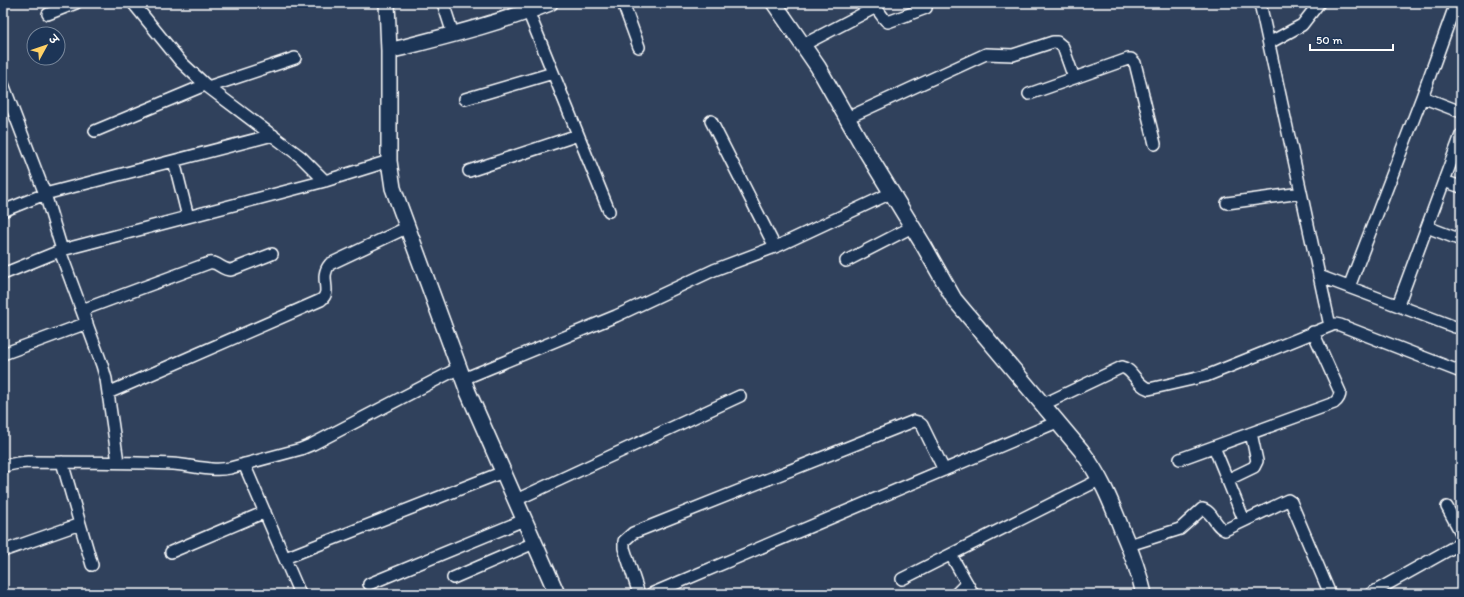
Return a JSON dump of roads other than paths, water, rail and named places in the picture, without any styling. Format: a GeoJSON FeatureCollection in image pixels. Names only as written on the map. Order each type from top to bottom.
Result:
{"type":"FeatureCollection","features":[{"type":"Feature","properties":{"kind":"street"},"geometry":{"type":"LineString","coordinates":[[48,14],[76,3]]}},
{"type":"Feature","properties":{"kind":"street"},"geometry":{"type":"LineString","coordinates":[[133,3],[181,62],[206,86],[273,135],[301,158],[325,181]]}},
{"type":"Feature","properties":{"kind":"street"},"geometry":{"type":"LineString","coordinates":[[387,3],[389,51],[389,161],[393,188],[461,374],[557,594]]}},
{"type":"Feature","properties":{"kind":"street"},"geometry":{"type":"LineString","coordinates":[[443,3],[453,34]]}},
{"type":"Feature","properties":{"kind":"street"},"geometry":{"type":"LineString","coordinates":[[389,51],[453,34],[550,3]]}},
{"type":"Feature","properties":{"kind":"street"},"geometry":{"type":"LineString","coordinates":[[622,3],[639,47]]}},
{"type":"Feature","properties":{"kind":"street"},"geometry":{"type":"LineString","coordinates":[[774,3],[818,67],[954,299],[1081,450],[1101,479],[1138,570],[1144,594]]}},
{"type":"Feature","properties":{"kind":"street"},"geometry":{"type":"LineString","coordinates":[[1260,3],[1330,326]]}},
{"type":"Feature","properties":{"kind":"street"},"geometry":{"type":"LineString","coordinates":[[1269,43],[1302,25],[1319,3]]}},
{"type":"Feature","properties":{"kind":"street"},"geometry":{"type":"LineString","coordinates":[[1349,287],[1422,97],[1456,3]]}},
{"type":"Feature","properties":{"kind":"street"},"geometry":{"type":"LineString","coordinates":[[803,45],[875,8],[888,22],[926,8]]}},
{"type":"Feature","properties":{"kind":"street"},"geometry":{"type":"LineString","coordinates":[[528,11],[609,211]]}},
{"type":"Feature","properties":{"kind":"street"},"geometry":{"type":"LineString","coordinates":[[847,118],[986,54],[1013,56],[1053,42],[1057,42],[1063,47],[1074,78]]}},
{"type":"Feature","properties":{"kind":"street"},"geometry":{"type":"LineString","coordinates":[[95,131],[206,86],[295,58]]}},
{"type":"Feature","properties":{"kind":"street"},"geometry":{"type":"LineString","coordinates":[[1029,94],[1128,59],[1133,60],[1155,144]]}},
{"type":"Feature","properties":{"kind":"street"},"geometry":{"type":"LineString","coordinates":[[465,99],[553,73]]}},
{"type":"Feature","properties":{"kind":"street"},"geometry":{"type":"LineString","coordinates":[[3,84],[45,194],[61,251],[102,364],[108,393],[118,462]]}},
{"type":"Feature","properties":{"kind":"street"},"geometry":{"type":"LineString","coordinates":[[1422,97],[1461,112]]}},
{"type":"Feature","properties":{"kind":"street"},"geometry":{"type":"LineString","coordinates":[[711,120],[775,247]]}},
{"type":"Feature","properties":{"kind":"street"},"geometry":{"type":"LineString","coordinates":[[3,211],[45,194],[273,135]]}},
{"type":"Feature","properties":{"kind":"street"},"geometry":{"type":"LineString","coordinates":[[469,171],[578,135]]}},
{"type":"Feature","properties":{"kind":"street"},"geometry":{"type":"LineString","coordinates":[[1398,305],[1461,135]]}},
{"type":"Feature","properties":{"kind":"street"},"geometry":{"type":"LineString","coordinates":[[174,161],[188,217]]}},
{"type":"Feature","properties":{"kind":"street"},"geometry":{"type":"LineString","coordinates":[[3,274],[61,251],[325,181],[389,161]]}},
{"type":"Feature","properties":{"kind":"street"},"geometry":{"type":"LineString","coordinates":[[1444,181],[1461,187]]}},
{"type":"Feature","properties":{"kind":"street"},"geometry":{"type":"LineString","coordinates":[[1227,203],[1301,192]]}},
{"type":"Feature","properties":{"kind":"street"},"geometry":{"type":"LineString","coordinates":[[3,466],[18,463],[118,462],[182,465],[222,470],[313,444],[461,374],[612,318],[714,270],[775,247],[891,193]]}},
{"type":"Feature","properties":{"kind":"street"},"geometry":{"type":"LineString","coordinates":[[108,393],[321,300],[327,294],[324,276],[326,268],[330,264],[408,227]]}},
{"type":"Feature","properties":{"kind":"street"},"geometry":{"type":"LineString","coordinates":[[846,260],[912,227]]}},
{"type":"Feature","properties":{"kind":"street"},"geometry":{"type":"LineString","coordinates":[[1426,227],[1461,240]]}},
{"type":"Feature","properties":{"kind":"street"},"geometry":{"type":"LineString","coordinates":[[82,310],[209,263],[216,263],[224,269],[230,270],[272,254]]}},
{"type":"Feature","properties":{"kind":"street"},"geometry":{"type":"LineString","coordinates":[[1319,276],[1455,327],[1461,327]]}},
{"type":"Feature","properties":{"kind":"street"},"geometry":{"type":"LineString","coordinates":[[3,354],[87,323]]}},
{"type":"Feature","properties":{"kind":"street"},"geometry":{"type":"LineString","coordinates":[[1042,405],[1118,368],[1125,367],[1128,369],[1143,387],[1149,389],[1206,376],[1314,332],[1330,326],[1340,325],[1461,372]]}},
{"type":"Feature","properties":{"kind":"street"},"geometry":{"type":"LineString","coordinates":[[1180,459],[1334,403],[1340,396],[1340,392],[1314,332]]}},
{"type":"Feature","properties":{"kind":"street"},"geometry":{"type":"LineString","coordinates":[[516,500],[740,396]]}},
{"type":"Feature","properties":{"kind":"street"},"geometry":{"type":"LineString","coordinates":[[639,594],[624,548],[624,542],[633,533],[914,421],[922,425],[944,470]]}},
{"type":"Feature","properties":{"kind":"street"},"geometry":{"type":"LineString","coordinates":[[651,594],[1057,422]]}},
{"type":"Feature","properties":{"kind":"street"},"geometry":{"type":"LineString","coordinates":[[1227,480],[1254,467],[1256,464],[1257,461],[1251,433]]}},
{"type":"Feature","properties":{"kind":"street"},"geometry":{"type":"LineString","coordinates":[[1214,447],[1244,520]]}},
{"type":"Feature","properties":{"kind":"street"},"geometry":{"type":"LineString","coordinates":[[62,462],[92,565]]}},
{"type":"Feature","properties":{"kind":"street"},"geometry":{"type":"LineString","coordinates":[[244,464],[300,594]]}},
{"type":"Feature","properties":{"kind":"street"},"geometry":{"type":"LineString","coordinates":[[285,558],[503,472]]}},
{"type":"Feature","properties":{"kind":"street"},"geometry":{"type":"LineString","coordinates":[[902,579],[1101,479]]}},
{"type":"Feature","properties":{"kind":"street"},"geometry":{"type":"LineString","coordinates":[[1128,545],[1180,530],[1202,509],[1207,511],[1222,529],[1225,530],[1286,500],[1290,500],[1330,594]]}},
{"type":"Feature","properties":{"kind":"street"},"geometry":{"type":"LineString","coordinates":[[1447,507],[1461,533]]}},
{"type":"Feature","properties":{"kind":"street"},"geometry":{"type":"LineString","coordinates":[[171,552],[265,512]]}},
{"type":"Feature","properties":{"kind":"street"},"geometry":{"type":"LineString","coordinates":[[369,584],[524,520]]}},
{"type":"Feature","properties":{"kind":"street"},"geometry":{"type":"LineString","coordinates":[[3,550],[80,524]]}},
{"type":"Feature","properties":{"kind":"street"},"geometry":{"type":"LineString","coordinates":[[1370,594],[1461,542]]}},
{"type":"Feature","properties":{"kind":"street"},"geometry":{"type":"LineString","coordinates":[[453,578],[534,543]]}},
{"type":"Feature","properties":{"kind":"street"},"geometry":{"type":"LineString","coordinates":[[951,555],[973,594]]}},
{"type":"Feature","properties":{"kind":"street"},"geometry":{"type":"LineString","coordinates":[[956,594],[967,583]]}}]}
